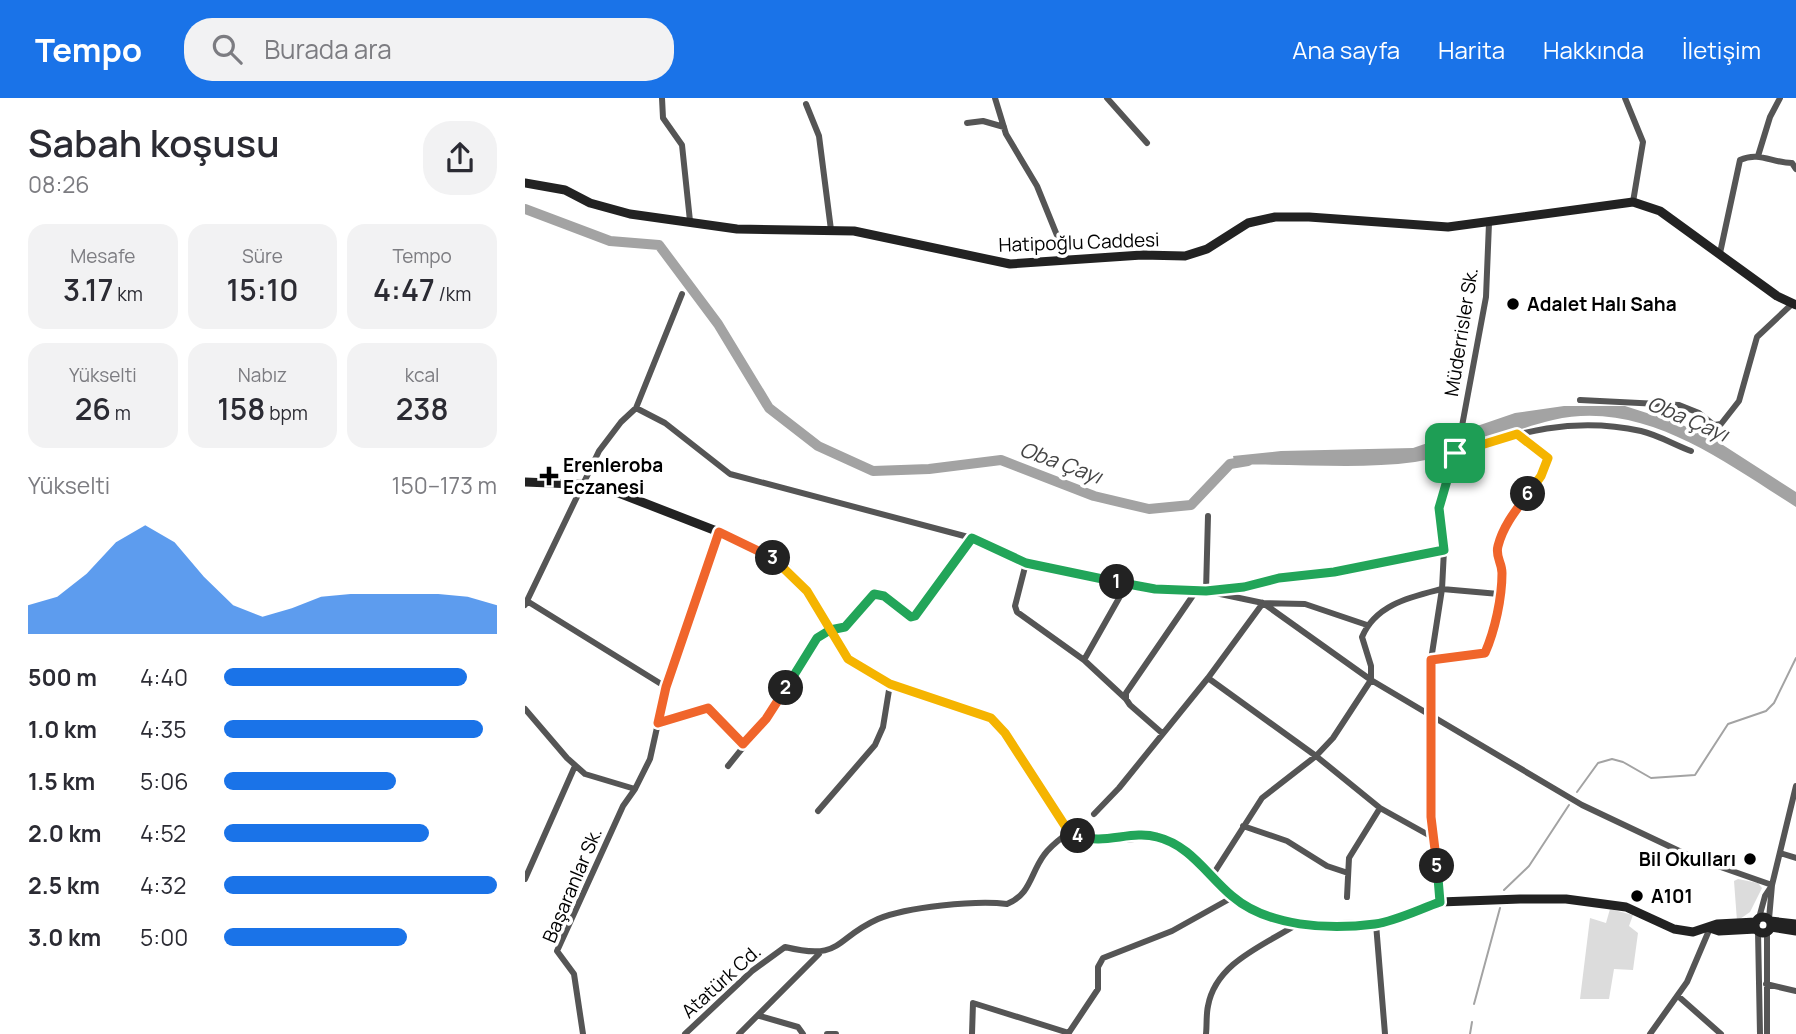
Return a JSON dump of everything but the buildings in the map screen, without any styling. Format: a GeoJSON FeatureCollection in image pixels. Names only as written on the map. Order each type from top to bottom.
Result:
{"type":"FeatureCollection","features":[{"type":"Feature","properties":{"kind":"street"},"geometry":{"type":"LineString","coordinates":[[662,98],[663,118],[682,145],[690,221]]}},
{"type":"Feature","properties":{"kind":"street"},"geometry":{"type":"LineString","coordinates":[[996,98],[1015,154],[1037,186],[1067,260]]}},
{"type":"Feature","properties":{"kind":"street"},"geometry":{"type":"LineString","coordinates":[[1107,98],[1147,143]]}},
{"type":"Feature","properties":{"kind":"street"},"geometry":{"type":"LineString","coordinates":[[1580,400],[1679,405],[1699,413],[1714,425],[1721,424],[1739,401],[1757,337],[1794,304],[1777,296],[1660,211],[1633,202],[1643,142],[1625,98]]}},
{"type":"Feature","properties":{"kind":"street"},"geometry":{"type":"LineString","coordinates":[[1758,156],[1770,117],[1780,98]]}},
{"type":"Feature","properties":{"kind":"street"},"geometry":{"type":"LineString","coordinates":[[806,104],[818,136],[831,230]]}},
{"type":"Feature","properties":{"kind":"street"},"geometry":{"type":"LineString","coordinates":[[967,123],[983,121],[1004,127]]}},
{"type":"Feature","properties":{"kind":"street"},"geometry":{"type":"LineString","coordinates":[[1720,253],[1740,160],[1758,156],[1778,163],[1792,163],[1796,169]]}},
{"type":"Feature","properties":{"kind":"street","name":"Hatipoğlu Caddesi"},"geometry":{"type":"LineString","coordinates":[[525,183],[565,190],[605,208],[737,229],[831,230],[889,237],[986,261],[1010,264],[1185,256],[1207,249],[1248,223],[1275,217],[1448,227],[1633,202]]}},
{"type":"Feature","properties":{"kind":"street","name":"Müderrisler Sk."},"geometry":{"type":"LineString","coordinates":[[1440,902],[1434,838],[1431,717],[1431,660],[1442,589],[1444,550],[1439,508],[1462,426],[1486,297],[1489,223]]}},
{"type":"Feature","properties":{"kind":"street"},"geometry":{"type":"LineString","coordinates":[[666,687],[526,603],[557,541],[581,484],[599,452],[636,408],[682,294]]}},
{"type":"Feature","properties":{"kind":"street"},"geometry":{"type":"LineString","coordinates":[[636,408],[665,424],[730,474],[972,538],[1026,563],[1127,584],[1196,591],[1244,587],[1279,578],[1334,572],[1444,550]]}},
{"type":"Feature","properties":{"kind":"street"},"geometry":{"type":"LineString","coordinates":[[1455,453],[1552,426],[1593,423],[1642,432],[1691,451]]}},
{"type":"Feature","properties":{"kind":"street"},"geometry":{"type":"LineString","coordinates":[[1431,660],[1485,653],[1502,575],[1497,558],[1498,545],[1510,517],[1541,476],[1548,458],[1517,434]]}},
{"type":"Feature","properties":{"kind":"street"},"geometry":{"type":"LineString","coordinates":[[525,482],[598,485],[719,532],[780,561],[807,591],[848,659],[890,684],[991,718],[1005,733],[1069,832],[1080,838],[1099,840],[1155,836],[1182,847],[1233,897],[1265,916],[1299,923],[1376,924],[1440,902],[1566,899],[1626,907],[1674,929],[1693,932],[1717,924],[1796,924]]}},
{"type":"Feature","properties":{"kind":"street"},"geometry":{"type":"LineString","coordinates":[[1206,591],[1209,516]]}},
{"type":"Feature","properties":{"kind":"street"},"geometry":{"type":"LineString","coordinates":[[525,709],[585,774],[635,789],[649,759],[666,687],[719,532]]}},
{"type":"Feature","properties":{"kind":"street"},"geometry":{"type":"LineString","coordinates":[[728,766],[773,709],[817,638],[830,630],[845,627],[874,594],[879,593],[911,617],[915,616],[972,538]]}},
{"type":"Feature","properties":{"kind":"street"},"geometry":{"type":"LineString","coordinates":[[1026,563],[1017,612],[1084,660],[1162,733]]}},
{"type":"Feature","properties":{"kind":"street"},"geometry":{"type":"LineString","coordinates":[[1084,660],[1127,584]]}},
{"type":"Feature","properties":{"kind":"street"},"geometry":{"type":"LineString","coordinates":[[1212,876],[1262,798],[1316,756],[1333,738],[1371,680],[1371,666],[1361,637],[1367,625],[1399,599],[1442,589],[1499,594]]}},
{"type":"Feature","properties":{"kind":"street"},"geometry":{"type":"LineString","coordinates":[[1126,699],[1126,693],[1196,591]]}},
{"type":"Feature","properties":{"kind":"street"},"geometry":{"type":"LineString","coordinates":[[1206,591],[1263,603],[1305,604],[1367,625]]}},
{"type":"Feature","properties":{"kind":"street"},"geometry":{"type":"LineString","coordinates":[[1094,814],[1114,795],[1263,603]]}},
{"type":"Feature","properties":{"kind":"street"},"geometry":{"type":"LineString","coordinates":[[1263,603],[1371,680],[1581,805],[1692,857],[1772,885]]}},
{"type":"Feature","properties":{"kind":"street"},"geometry":{"type":"LineString","coordinates":[[1207,678],[1316,756],[1380,808],[1434,838]]}},
{"type":"Feature","properties":{"kind":"street"},"geometry":{"type":"LineString","coordinates":[[818,811],[875,745],[883,727],[890,684]]}},
{"type":"Feature","properties":{"kind":"street"},"geometry":{"type":"LineString","coordinates":[[658,723],[708,708],[743,744]]}},
{"type":"Feature","properties":{"kind":"street"},"geometry":{"type":"LineString","coordinates":[[525,879],[575,766]]}},
{"type":"Feature","properties":{"kind":"street"},"geometry":{"type":"LineString","coordinates":[[1760,1034],[1763,925],[1796,786]]}},
{"type":"Feature","properties":{"kind":"street","name":"Başaranlar Sk."},"geometry":{"type":"LineString","coordinates":[[583,1034],[574,974],[557,951],[624,806],[635,789]]}},
{"type":"Feature","properties":{"kind":"street"},"geometry":{"type":"LineString","coordinates":[[1347,897],[1349,858],[1380,808]]}},
{"type":"Feature","properties":{"kind":"street"},"geometry":{"type":"LineString","coordinates":[[1243,826],[1287,841],[1327,866],[1348,873]]}},
{"type":"Feature","properties":{"kind":"street"},"geometry":{"type":"LineString","coordinates":[[739,1034],[760,1016],[819,954],[834,948],[877,920],[931,906],[1007,904],[1018,900],[1028,889],[1042,856],[1069,832]]}},
{"type":"Feature","properties":{"kind":"street"},"geometry":{"type":"LineString","coordinates":[[1780,853],[1796,858]]}},
{"type":"Feature","properties":{"kind":"street"},"geometry":{"type":"LineString","coordinates":[[972,1034],[973,1003],[1068,1033],[1098,989],[1098,967],[1103,958],[1172,931],[1233,897]]}},
{"type":"Feature","properties":{"kind":"street"},"geometry":{"type":"LineString","coordinates":[[1206,1034],[1208,1006],[1215,988],[1227,970],[1299,923]]}},
{"type":"Feature","properties":{"kind":"street"},"geometry":{"type":"LineString","coordinates":[[1376,924],[1385,1034]]}},
{"type":"Feature","properties":{"kind":"street"},"geometry":{"type":"LineString","coordinates":[[1763,925],[1796,931]]}},
{"type":"Feature","properties":{"kind":"street"},"geometry":{"type":"LineString","coordinates":[[1763,925],[1767,1034]]}},
{"type":"Feature","properties":{"kind":"street"},"geometry":{"type":"LineString","coordinates":[[1650,1034],[1687,982],[1710,928]]}},
{"type":"Feature","properties":{"kind":"street","name":"Atatürk Cd."},"geometry":{"type":"LineString","coordinates":[[685,1034],[752,971],[785,947],[819,954]]}},
{"type":"Feature","properties":{"kind":"street"},"geometry":{"type":"LineString","coordinates":[[1766,984],[1796,991]]}},
{"type":"Feature","properties":{"kind":"street"},"geometry":{"type":"LineString","coordinates":[[1678,996],[1721,1034]]}},
{"type":"Feature","properties":{"kind":"street"},"geometry":{"type":"LineString","coordinates":[[760,1016],[798,1027],[803,1034]]}},
{"type":"Feature","properties":{"kind":"street"},"geometry":{"type":"LineString","coordinates":[[827,1034],[835,1034]]}},
{"type":"Feature","properties":{"kind":"shaded area"},"geometry":{"type":"Polygon","coordinates":[[[1564,406],[1625,406],[1709,436],[1796,492],[1796,507],[1740,471],[1682,439],[1651,426],[1619,418],[1587,416],[1553,420],[1449,454],[1415,462],[1348,466],[1235,465],[1233,456],[1281,451],[1413,448],[1515,413],[1564,406]]]}},
{"type":"Feature","properties":{"kind":"shaded area"},"geometry":{"type":"Polygon","coordinates":[[[1738,879],[1758,883],[1762,888],[1750,912],[1737,921],[1734,881],[1738,879]]]}},
{"type":"Feature","properties":{"kind":"shaded area"},"geometry":{"type":"Polygon","coordinates":[[[1610,909],[1633,915],[1629,926],[1638,933],[1633,970],[1614,969],[1609,999],[1580,999],[1590,918],[1606,923],[1610,909]]]}},
{"type":"Feature","properties":{"kind":"waterway","name":"Oba Çayı"},"geometry":{"type":"LineString","coordinates":[[525,209],[610,241],[659,245],[718,324],[769,408],[818,446],[873,471],[929,469],[1001,460],[1094,496],[1149,509],[1191,505],[1230,464],[1248,461]]}},
{"type":"Feature","properties":{"kind":"waterway"},"geometry":{"type":"LineString","coordinates":[[1577,792],[1598,763],[1612,759],[1623,762],[1651,778],[1695,775],[1728,724],[1766,711],[1774,703],[1796,658]]}},
{"type":"Feature","properties":{"kind":"waterway"},"geometry":{"type":"LineString","coordinates":[[1504,890],[1529,866],[1569,805]]}},
{"type":"Feature","properties":{"kind":"waterway"},"geometry":{"type":"LineString","coordinates":[[1474,1004],[1500,908]]}},
{"type":"Feature","properties":{"kind":"waterway"},"geometry":{"type":"LineString","coordinates":[[1470,1034],[1472,1022]]}},
{"type":"Feature","properties":{"kind":"place","name":"Adalet Halı Saha"},"geometry":{"type":"Point","coordinates":[1513,304]}},
{"type":"Feature","properties":{"kind":"place","name":"Erenleroba Eczanesi"},"geometry":{"type":"Point","coordinates":[549,476]}},
{"type":"Feature","properties":{"kind":"place","name":"Bil Okulları"},"geometry":{"type":"Point","coordinates":[1750,859]}},
{"type":"Feature","properties":{"kind":"place","name":"A101"},"geometry":{"type":"Point","coordinates":[1637,896]}},
{"type":"Feature","properties":{"kind":"route"},"geometry":{"type":"LineString","coordinates":[[1455,453],[1439,508],[1438,526],[1444,550],[1334,572],[1279,578],[1244,587],[1206,591],[1155,589],[1026,563],[972,538],[915,616],[911,617],[879,593],[874,594],[845,627],[830,630],[817,638],[766,719],[743,744],[708,708],[658,723],[666,687],[719,532],[780,561],[807,591],[830,630],[837,645],[848,659],[863,670],[890,684],[977,711],[991,718],[1005,733],[1069,832],[1080,838],[1099,840],[1155,836],[1182,847],[1233,897],[1265,916],[1307,925],[1376,924],[1440,902],[1431,817],[1431,660],[1480,656],[1485,653],[1498,608],[1502,575],[1497,558],[1498,545],[1510,517],[1541,476],[1548,458],[1517,434],[1455,453]]}}]}
